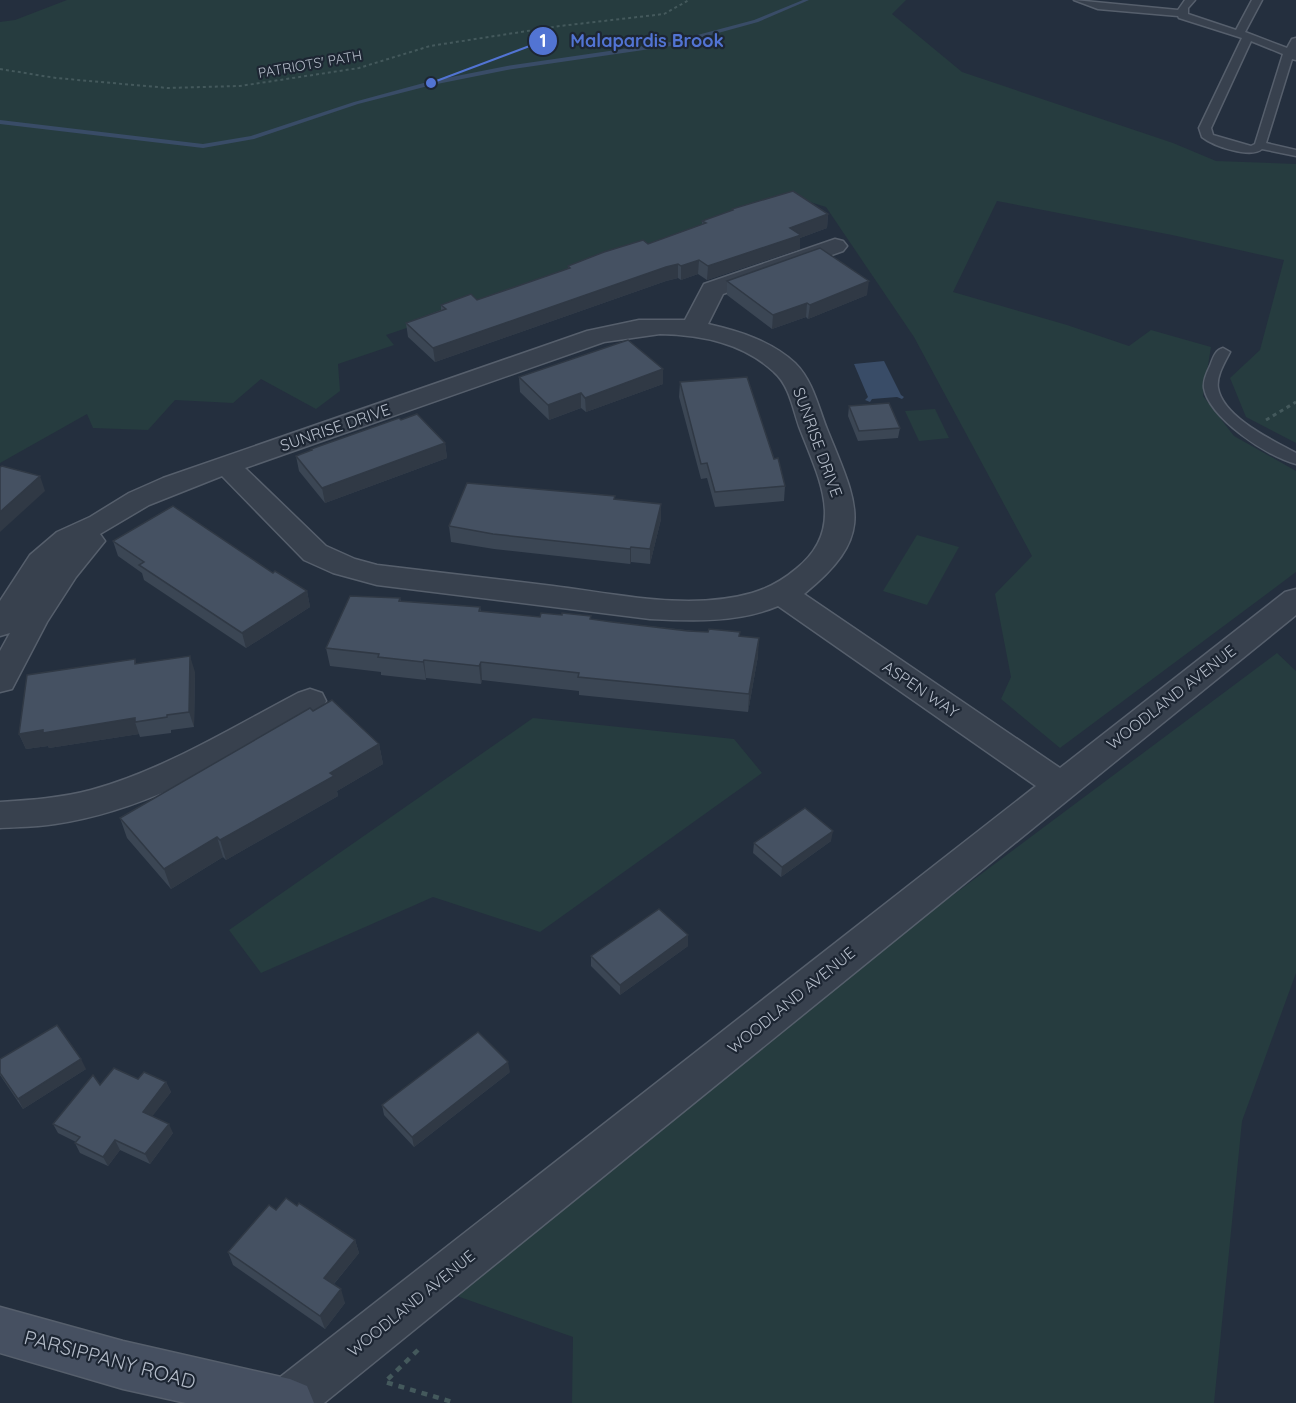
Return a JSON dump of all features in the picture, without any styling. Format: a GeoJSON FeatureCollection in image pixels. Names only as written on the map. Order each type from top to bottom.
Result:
{"type":"FeatureCollection","features":[{"type":"Feature","properties":{"kind":"main road","name":"PARSIPPANY ROAD"},"geometry":{"type":"LineString","coordinates":[[0,1330],[123,1365],[289,1403]]}},
{"type":"Feature","properties":{"kind":"street"},"geometry":{"type":"LineString","coordinates":[[693,328],[713,289],[834,246]]}},
{"type":"Feature","properties":{"kind":"street","name":"SUNRISE DRIVE"},"geometry":{"type":"LineString","coordinates":[[0,681],[12,622],[88,545],[100,523],[119,510],[156,491],[226,465],[596,336],[638,327],[693,328],[715,332],[755,347],[785,368],[795,380],[838,492],[842,511],[836,542],[827,557],[812,573],[781,593],[733,608],[674,610],[377,575],[344,566],[315,553],[226,465]]}},
{"type":"Feature","properties":{"kind":"street","name":"ASPEN WAY"},"geometry":{"type":"LineString","coordinates":[[781,593],[1060,785]]}},
{"type":"Feature","properties":{"kind":"street","name":"WOODLAND AVENUE"},"geometry":{"type":"LineString","coordinates":[[289,1403],[1060,785],[1296,599]]}},
{"type":"Feature","properties":{"kind":"street"},"geometry":{"type":"LineString","coordinates":[[0,815],[55,811],[151,782],[310,701]]}},
{"type":"Feature","properties":{"kind":"lane"},"geometry":{"type":"LineString","coordinates":[[1079,0],[1098,6],[1183,14],[1183,16],[1271,45],[1292,56]]}},
{"type":"Feature","properties":{"kind":"lane"},"geometry":{"type":"LineString","coordinates":[[1183,14],[1183,8],[1190,0]]}},
{"type":"Feature","properties":{"kind":"lane"},"geometry":{"type":"LineString","coordinates":[[1257,0],[1205,128],[1208,137],[1222,143],[1254,150],[1260,145],[1296,41]]}},
{"type":"Feature","properties":{"kind":"lane"},"geometry":{"type":"LineString","coordinates":[[1260,145],[1296,153]]}},
{"type":"Feature","properties":{"kind":"lane"},"geometry":{"type":"LineString","coordinates":[[1223,352],[1214,372],[1211,387],[1220,405],[1249,433],[1296,459]]}},
{"type":"Feature","properties":{"kind":"path","name":"PATRIOTS' PATH"},"geometry":{"type":"LineString","coordinates":[[0,69],[56,78],[168,88],[240,86],[359,68],[430,46],[560,26],[664,14],[689,0]]}},
{"type":"Feature","properties":{"kind":"path"},"geometry":{"type":"LineString","coordinates":[[1263,422],[1296,402]]}},
{"type":"Feature","properties":{"kind":"green space"},"geometry":{"type":"Polygon","coordinates":[[[67,0],[906,0],[892,14],[962,72],[1173,143],[1216,161],[1296,164],[1296,443],[1246,417],[1230,378],[1260,350],[1284,260],[1172,235],[997,201],[953,292],[1067,325],[1129,346],[1151,330],[1211,347],[1203,396],[1234,436],[1296,471],[1296,572],[1060,748],[1001,699],[1011,677],[995,594],[1032,556],[914,337],[826,207],[797,198],[714,220],[575,271],[386,335],[394,345],[338,364],[340,391],[316,409],[261,379],[233,403],[175,400],[148,430],[93,428],[87,414],[0,463],[0,22],[15,20],[67,0]]]}},
{"type":"Feature","properties":{"kind":"green space"},"geometry":{"type":"Polygon","coordinates":[[[935,409],[949,438],[919,441],[905,411],[935,409]]]}},
{"type":"Feature","properties":{"kind":"green space"},"geometry":{"type":"Polygon","coordinates":[[[917,535],[959,547],[927,605],[883,591],[917,535]]]}},
{"type":"Feature","properties":{"kind":"green space"},"geometry":{"type":"Polygon","coordinates":[[[1277,653],[1296,671],[1296,973],[1242,1121],[1214,1403],[572,1403],[573,1337],[457,1296],[763,1037],[1277,653]]]}},
{"type":"Feature","properties":{"kind":"green space"},"geometry":{"type":"Polygon","coordinates":[[[533,718],[734,739],[762,773],[540,932],[433,897],[261,973],[229,930],[533,718]]]}},
{"type":"Feature","properties":{"kind":"water"},"geometry":{"type":"Polygon","coordinates":[[[884,361],[904,397],[902,399],[897,397],[872,399],[870,402],[865,400],[868,397],[854,364],[884,361]]]}},
{"type":"Feature","properties":{"kind":"building"},"geometry":{"type":"Polygon","coordinates":[[[793,191],[828,214],[790,228],[801,235],[708,266],[699,260],[681,266],[678,264],[666,267],[433,348],[406,323],[446,309],[441,305],[471,294],[477,300],[570,268],[568,266],[604,252],[643,240],[648,244],[706,223],[702,221],[732,209],[793,191]]]}},
{"type":"Feature","properties":{"kind":"building"},"geometry":{"type":"Polygon","coordinates":[[[820,248],[869,281],[810,305],[807,303],[773,315],[727,281],[820,248]]]}},
{"type":"Feature","properties":{"kind":"building"},"geometry":{"type":"Polygon","coordinates":[[[628,340],[663,369],[585,398],[581,393],[548,405],[519,377],[628,340]]]}},
{"type":"Feature","properties":{"kind":"building"},"geometry":{"type":"Polygon","coordinates":[[[747,377],[774,459],[778,458],[785,486],[715,492],[707,463],[701,464],[680,382],[747,377]]]}},
{"type":"Feature","properties":{"kind":"building"},"geometry":{"type":"Polygon","coordinates":[[[889,403],[900,428],[859,431],[849,406],[889,403]]]}},
{"type":"Feature","properties":{"kind":"building"},"geometry":{"type":"Polygon","coordinates":[[[417,414],[445,443],[322,488],[296,456],[399,418],[401,420],[417,414]]]}},
{"type":"Feature","properties":{"kind":"building"},"geometry":{"type":"Polygon","coordinates":[[[0,467],[40,476],[0,512],[0,467]]]}},
{"type":"Feature","properties":{"kind":"building"},"geometry":{"type":"Polygon","coordinates":[[[467,483],[615,496],[614,499],[661,504],[650,549],[631,547],[630,549],[493,534],[449,526],[467,483]]]}},
{"type":"Feature","properties":{"kind":"building"},"geometry":{"type":"Polygon","coordinates":[[[173,506],[273,573],[275,571],[307,591],[242,633],[139,565],[144,562],[113,541],[173,506]]]}},
{"type":"Feature","properties":{"kind":"building"},"geometry":{"type":"Polygon","coordinates":[[[350,596],[400,598],[399,601],[480,607],[479,611],[540,617],[541,613],[562,615],[562,613],[591,616],[590,619],[688,631],[708,632],[709,629],[740,632],[739,636],[759,638],[749,694],[578,677],[579,673],[481,662],[479,666],[424,660],[423,662],[326,648],[350,596]]]}},
{"type":"Feature","properties":{"kind":"building"},"geometry":{"type":"Polygon","coordinates":[[[190,656],[189,712],[135,722],[135,718],[43,733],[43,730],[19,734],[27,675],[135,659],[135,664],[190,656]]]}},
{"type":"Feature","properties":{"kind":"building"},"geometry":{"type":"Polygon","coordinates":[[[332,700],[379,744],[330,773],[334,776],[220,840],[217,837],[164,869],[120,818],[310,708],[313,711],[332,700]]]}},
{"type":"Feature","properties":{"kind":"building"},"geometry":{"type":"Polygon","coordinates":[[[805,808],[833,831],[782,867],[754,843],[805,808]]]}},
{"type":"Feature","properties":{"kind":"building"},"geometry":{"type":"Polygon","coordinates":[[[659,909],[688,935],[620,985],[591,956],[659,909]]]}},
{"type":"Feature","properties":{"kind":"building"},"geometry":{"type":"Polygon","coordinates":[[[57,1025],[81,1059],[18,1099],[0,1073],[0,1059],[57,1025]]]}},
{"type":"Feature","properties":{"kind":"building"},"geometry":{"type":"Polygon","coordinates":[[[478,1032],[508,1062],[412,1137],[382,1105],[478,1032]]]}},
{"type":"Feature","properties":{"kind":"building"},"geometry":{"type":"Polygon","coordinates":[[[114,1068],[138,1079],[144,1072],[166,1082],[143,1112],[169,1124],[145,1154],[115,1140],[103,1157],[75,1143],[80,1137],[53,1124],[93,1075],[100,1085],[114,1068]]]}},
{"type":"Feature","properties":{"kind":"building"},"geometry":{"type":"Polygon","coordinates":[[[286,1198],[297,1206],[299,1203],[355,1240],[324,1278],[341,1289],[320,1316],[228,1252],[269,1205],[276,1210],[286,1198]]]}},
{"type":"Feature","properties":{"kind":"waterway"},"geometry":{"type":"LineString","coordinates":[[0,122],[203,146],[252,138],[356,103],[431,83],[507,68],[671,44],[756,21],[807,0]]}},
{"type":"Feature","properties":{"kind":"place","name":"Malapardis Brook"},"geometry":{"type":"Point","coordinates":[431,83]}}]}
